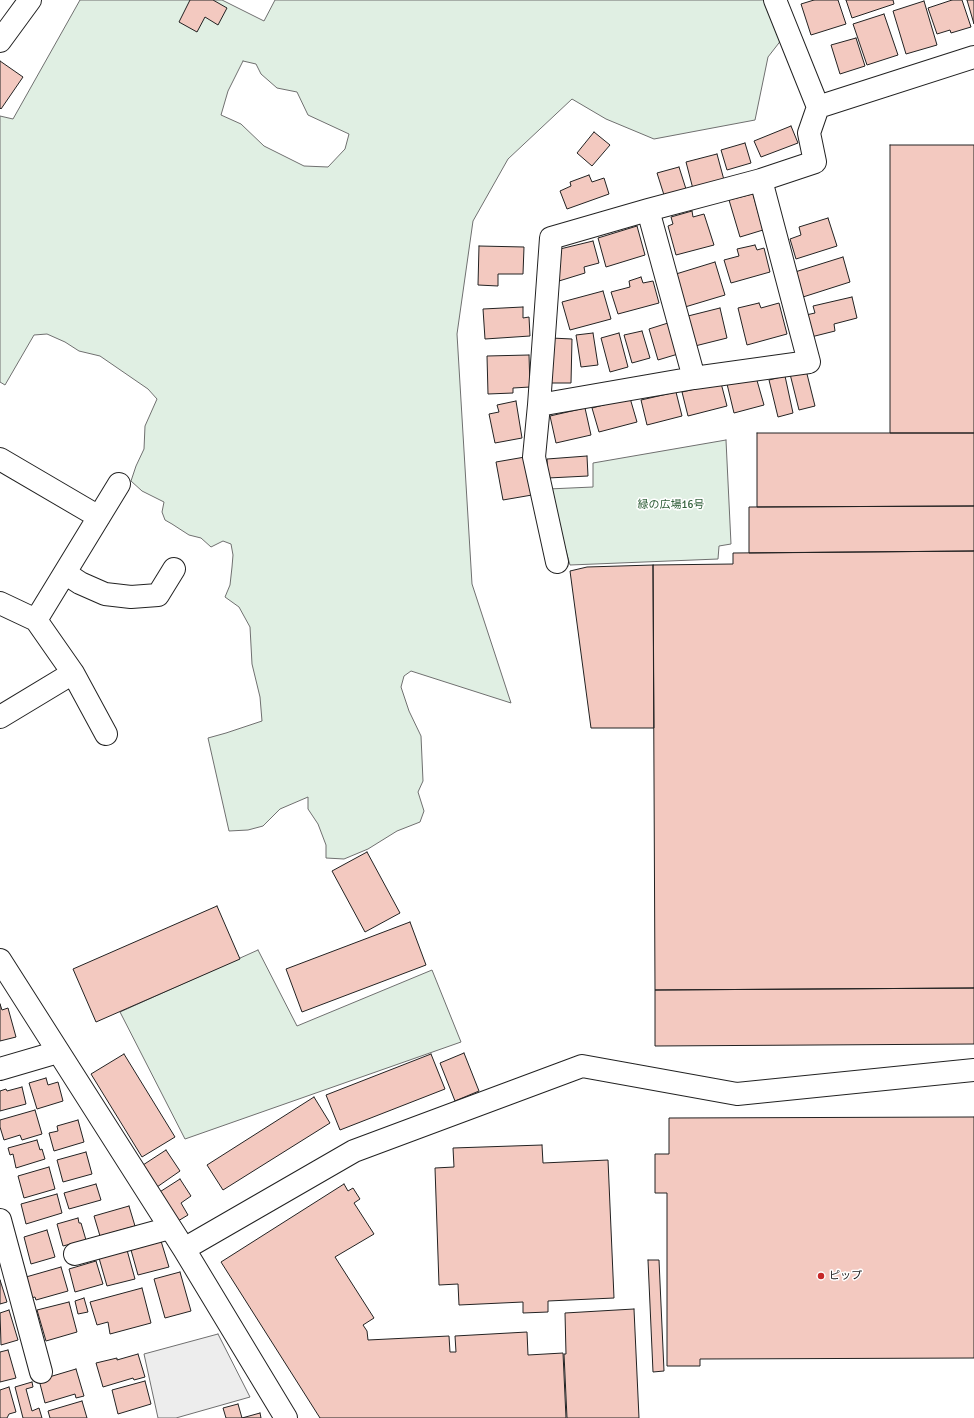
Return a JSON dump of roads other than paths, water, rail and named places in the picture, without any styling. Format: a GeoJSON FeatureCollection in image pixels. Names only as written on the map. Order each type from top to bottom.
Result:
{"type":"FeatureCollection","features":[{"type":"Feature","properties":{"kind":"street"},"geometry":{"type":"LineString","coordinates":[[0,41],[30,0]]}},
{"type":"Feature","properties":{"kind":"street"},"geometry":{"type":"LineString","coordinates":[[557,562],[534,457],[551,238],[761,180],[815,162],[809,133],[818,107],[775,0]]}},
{"type":"Feature","properties":{"kind":"street"},"geometry":{"type":"LineString","coordinates":[[818,107],[974,57]]}},
{"type":"Feature","properties":{"kind":"street"},"geometry":{"type":"LineString","coordinates":[[539,405],[694,378],[809,362],[761,180]]}},
{"type":"Feature","properties":{"kind":"street"},"geometry":{"type":"LineString","coordinates":[[648,210],[694,378]]}},
{"type":"Feature","properties":{"kind":"street"},"geometry":{"type":"LineString","coordinates":[[0,458],[99,517]]}},
{"type":"Feature","properties":{"kind":"street"},"geometry":{"type":"LineString","coordinates":[[36,620],[119,484]]}},
{"type":"Feature","properties":{"kind":"street"},"geometry":{"type":"LineString","coordinates":[[65,573],[80,583],[105,594],[131,597],[158,595],[174,570]]}},
{"type":"Feature","properties":{"kind":"street"},"geometry":{"type":"LineString","coordinates":[[0,603],[36,620],[73,673],[106,734]]}},
{"type":"Feature","properties":{"kind":"street"},"geometry":{"type":"LineString","coordinates":[[0,718],[73,673]]}},
{"type":"Feature","properties":{"kind":"street"},"geometry":{"type":"LineString","coordinates":[[0,960],[184,1249],[286,1418]]}},
{"type":"Feature","properties":{"kind":"street"},"geometry":{"type":"LineString","coordinates":[[0,1069],[58,1052]]}},
{"type":"Feature","properties":{"kind":"street"},"geometry":{"type":"LineString","coordinates":[[184,1249],[354,1151],[582,1066],[737,1094],[974,1070]]}},
{"type":"Feature","properties":{"kind":"street"},"geometry":{"type":"LineString","coordinates":[[75,1254],[170,1228]]}},
{"type":"Feature","properties":{"kind":"street"},"geometry":{"type":"LineString","coordinates":[[2,1231],[42,1372]]}},
{"type":"Feature","properties":{"kind":"place","name":"ピップ"},"geometry":{"type":"Point","coordinates":[821,1276]}},
{"type":"Feature","properties":{"kind":"park label","name":"緑の広場16号"},"geometry":{"type":"Point","coordinates":[671,505]}}]}
